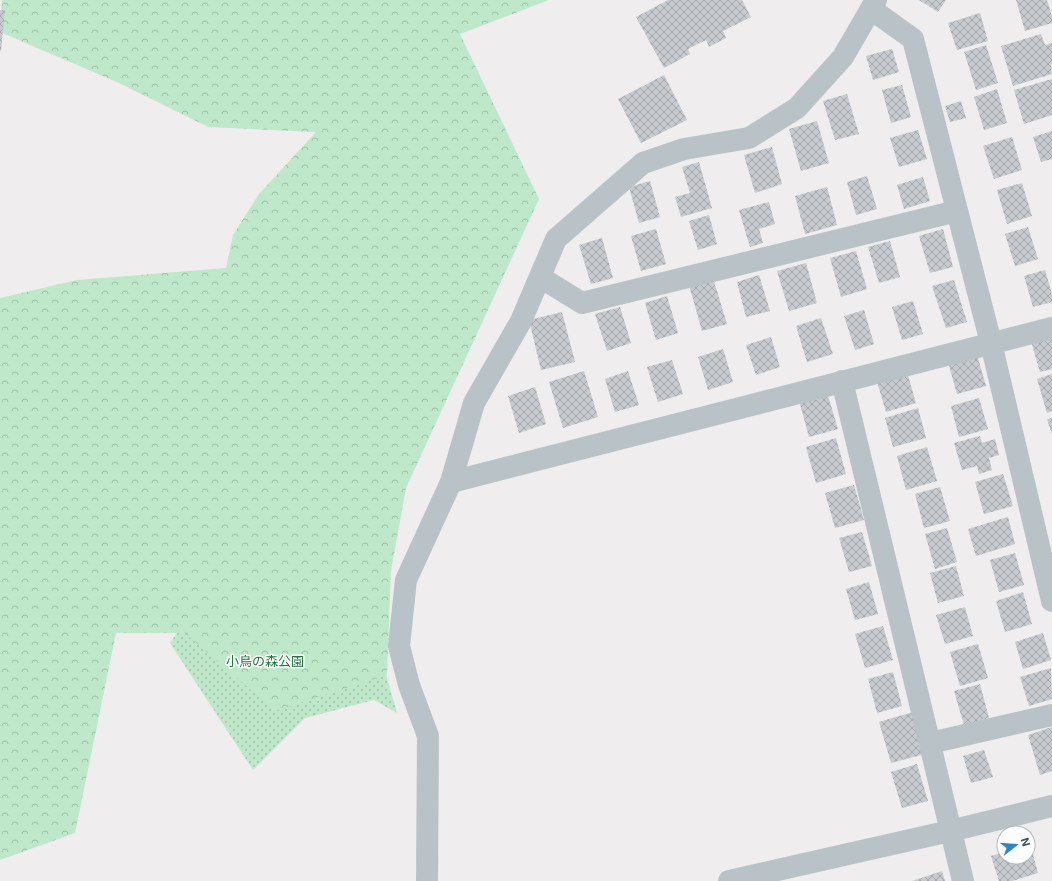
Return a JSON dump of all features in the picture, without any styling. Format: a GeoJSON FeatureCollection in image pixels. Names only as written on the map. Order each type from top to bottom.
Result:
{"type":"FeatureCollection","features":[{"type":"Feature","properties":{"kind":"street"},"geometry":{"type":"LineString","coordinates":[[427,881],[428,736],[409,685],[399,646],[406,580],[451,482],[474,403],[521,321],[556,239],[642,163],[684,149],[749,138],[797,108],[843,57],[874,4],[913,40],[991,343],[1052,600]]}},
{"type":"Feature","properties":{"kind":"street"},"geometry":{"type":"LineString","coordinates":[[540,277],[582,303],[957,211]]}},
{"type":"Feature","properties":{"kind":"street"},"geometry":{"type":"LineString","coordinates":[[451,482],[1052,328]]}},
{"type":"Feature","properties":{"kind":"street"},"geometry":{"type":"LineString","coordinates":[[842,381],[963,881]]}},
{"type":"Feature","properties":{"kind":"street"},"geometry":{"type":"LineString","coordinates":[[930,744],[1052,715]]}},
{"type":"Feature","properties":{"kind":"street"},"geometry":{"type":"LineString","coordinates":[[729,881],[950,831],[1052,806]]}},
{"type":"Feature","properties":{"kind":"green space"},"geometry":{"type":"Polygon","coordinates":[[[2,0],[549,0],[460,34],[539,199],[406,488],[391,571],[387,675],[275,711],[185,633],[116,633],[75,833],[0,860],[0,298],[77,280],[226,268],[233,235],[259,194],[316,132],[208,127],[119,83],[0,32],[2,0]]]}},
{"type":"Feature","properties":{"kind":"green space","name":"小鳥の森公園"},"geometry":{"type":"Polygon","coordinates":[[[197,605],[374,632],[397,713],[374,700],[305,718],[253,770],[170,643],[197,605]]]}},
{"type":"Feature","properties":{"kind":"building"},"geometry":{"type":"Polygon","coordinates":[[[668,0],[742,0],[751,17],[723,31],[726,38],[709,47],[706,40],[688,49],[690,54],[664,68],[636,17],[668,0]]]}},
{"type":"Feature","properties":{"kind":"building"},"geometry":{"type":"Polygon","coordinates":[[[919,0],[946,0],[938,12],[919,0]]]}},
{"type":"Feature","properties":{"kind":"building"},"geometry":{"type":"Polygon","coordinates":[[[1016,0],[1047,0],[1052,16],[1052,23],[1025,31],[1016,0]]]}},
{"type":"Feature","properties":{"kind":"building"},"geometry":{"type":"Polygon","coordinates":[[[0,10],[5,10],[1,51],[0,51],[0,10]]]}},
{"type":"Feature","properties":{"kind":"building"},"geometry":{"type":"Polygon","coordinates":[[[980,13],[988,41],[957,50],[948,23],[980,13]]]}},
{"type":"Feature","properties":{"kind":"building"},"geometry":{"type":"Polygon","coordinates":[[[1041,34],[1045,45],[1052,43],[1052,74],[1013,86],[1001,46],[1041,34]]]}},
{"type":"Feature","properties":{"kind":"building"},"geometry":{"type":"Polygon","coordinates":[[[986,45],[998,83],[976,90],[964,52],[986,45]]]}},
{"type":"Feature","properties":{"kind":"building"},"geometry":{"type":"Polygon","coordinates":[[[892,49],[899,72],[873,80],[866,56],[892,49]]]}},
{"type":"Feature","properties":{"kind":"building"},"geometry":{"type":"Polygon","coordinates":[[[664,75],[687,120],[641,143],[618,99],[664,75]]]}},
{"type":"Feature","properties":{"kind":"building"},"geometry":{"type":"Polygon","coordinates":[[[1052,79],[1052,115],[1024,124],[1014,90],[1052,79]]]}},
{"type":"Feature","properties":{"kind":"building"},"geometry":{"type":"Polygon","coordinates":[[[902,85],[911,117],[891,123],[882,90],[902,85]]]}},
{"type":"Feature","properties":{"kind":"building"},"geometry":{"type":"Polygon","coordinates":[[[997,89],[1007,123],[984,130],[974,97],[997,89]]]}},
{"type":"Feature","properties":{"kind":"building"},"geometry":{"type":"Polygon","coordinates":[[[847,94],[859,134],[835,140],[823,101],[847,94]]]}},
{"type":"Feature","properties":{"kind":"building"},"geometry":{"type":"Polygon","coordinates":[[[961,101],[966,118],[950,122],[945,106],[961,101]]]}},
{"type":"Feature","properties":{"kind":"building"},"geometry":{"type":"Polygon","coordinates":[[[817,121],[829,163],[801,171],[789,129],[817,121]]]}},
{"type":"Feature","properties":{"kind":"building"},"geometry":{"type":"Polygon","coordinates":[[[918,130],[927,159],[899,167],[890,138],[918,130]]]}},
{"type":"Feature","properties":{"kind":"building"},"geometry":{"type":"Polygon","coordinates":[[[1052,131],[1052,159],[1041,162],[1033,137],[1052,131]]]}},
{"type":"Feature","properties":{"kind":"building"},"geometry":{"type":"Polygon","coordinates":[[[1012,137],[1022,170],[994,179],[983,146],[1012,137]]]}},
{"type":"Feature","properties":{"kind":"building"},"geometry":{"type":"Polygon","coordinates":[[[772,147],[782,184],[755,193],[744,155],[772,147]]]}},
{"type":"Feature","properties":{"kind":"building"},"geometry":{"type":"Polygon","coordinates":[[[699,162],[712,208],[681,217],[675,197],[690,193],[682,167],[699,162]]]}},
{"type":"Feature","properties":{"kind":"building"},"geometry":{"type":"Polygon","coordinates":[[[867,176],[877,209],[856,215],[847,182],[867,176]]]}},
{"type":"Feature","properties":{"kind":"building"},"geometry":{"type":"Polygon","coordinates":[[[923,177],[930,201],[904,209],[897,185],[923,177]]]}},
{"type":"Feature","properties":{"kind":"building"},"geometry":{"type":"Polygon","coordinates":[[[650,181],[660,217],[639,223],[629,187],[650,181]]]}},
{"type":"Feature","properties":{"kind":"building"},"geometry":{"type":"Polygon","coordinates":[[[1022,183],[1032,216],[1007,224],[997,190],[1022,183]]]}},
{"type":"Feature","properties":{"kind":"building"},"geometry":{"type":"Polygon","coordinates":[[[827,187],[837,225],[805,234],[795,196],[827,187]]]}},
{"type":"Feature","properties":{"kind":"building"},"geometry":{"type":"Polygon","coordinates":[[[769,202],[775,224],[759,229],[763,243],[750,247],[739,210],[769,202]]]}},
{"type":"Feature","properties":{"kind":"building"},"geometry":{"type":"Polygon","coordinates":[[[709,215],[717,244],[698,250],[689,221],[709,215]]]}},
{"type":"Feature","properties":{"kind":"building"},"geometry":{"type":"Polygon","coordinates":[[[1028,227],[1038,259],[1015,266],[1005,234],[1028,227]]]}},
{"type":"Feature","properties":{"kind":"building"},"geometry":{"type":"Polygon","coordinates":[[[656,229],[666,264],[641,271],[631,236],[656,229]]]}},
{"type":"Feature","properties":{"kind":"building"},"geometry":{"type":"Polygon","coordinates":[[[943,229],[953,267],[930,273],[919,236],[943,229]]]}},
{"type":"Feature","properties":{"kind":"building"},"geometry":{"type":"Polygon","coordinates":[[[602,238],[613,278],[591,284],[579,245],[602,238]]]}},
{"type":"Feature","properties":{"kind":"building"},"geometry":{"type":"Polygon","coordinates":[[[890,241],[900,277],[879,283],[868,247],[890,241]]]}},
{"type":"Feature","properties":{"kind":"building"},"geometry":{"type":"Polygon","coordinates":[[[856,251],[867,289],[841,297],[830,258],[856,251]]]}},
{"type":"Feature","properties":{"kind":"building"},"geometry":{"type":"Polygon","coordinates":[[[806,263],[817,303],[789,311],[777,271],[806,263]]]}},
{"type":"Feature","properties":{"kind":"building"},"geometry":{"type":"Polygon","coordinates":[[[1045,270],[1052,294],[1052,302],[1033,307],[1024,276],[1045,270]]]}},
{"type":"Feature","properties":{"kind":"building"},"geometry":{"type":"Polygon","coordinates":[[[759,275],[770,311],[746,317],[737,282],[759,275]]]}},
{"type":"Feature","properties":{"kind":"building"},"geometry":{"type":"Polygon","coordinates":[[[713,278],[727,324],[702,331],[689,285],[713,278]]]}},
{"type":"Feature","properties":{"kind":"building"},"geometry":{"type":"Polygon","coordinates":[[[954,280],[967,322],[946,328],[932,286],[954,280]]]}},
{"type":"Feature","properties":{"kind":"building"},"geometry":{"type":"Polygon","coordinates":[[[667,296],[678,333],[656,340],[645,303],[667,296]]]}},
{"type":"Feature","properties":{"kind":"building"},"geometry":{"type":"Polygon","coordinates":[[[913,301],[923,334],[902,340],[892,307],[913,301]]]}},
{"type":"Feature","properties":{"kind":"building"},"geometry":{"type":"Polygon","coordinates":[[[620,307],[631,343],[607,351],[595,314],[620,307]]]}},
{"type":"Feature","properties":{"kind":"building"},"geometry":{"type":"Polygon","coordinates":[[[864,310],[874,344],[855,350],[844,316],[864,310]]]}},
{"type":"Feature","properties":{"kind":"building"},"geometry":{"type":"Polygon","coordinates":[[[562,312],[575,362],[541,370],[529,320],[562,312]]]}},
{"type":"Feature","properties":{"kind":"building"},"geometry":{"type":"Polygon","coordinates":[[[821,318],[833,354],[807,362],[796,326],[821,318]]]}},
{"type":"Feature","properties":{"kind":"building"},"geometry":{"type":"Polygon","coordinates":[[[1052,331],[1052,369],[1040,372],[1030,338],[1052,331]]]}},
{"type":"Feature","properties":{"kind":"building"},"geometry":{"type":"Polygon","coordinates":[[[771,337],[780,367],[756,375],[746,345],[771,337]]]}},
{"type":"Feature","properties":{"kind":"building"},"geometry":{"type":"Polygon","coordinates":[[[723,349],[733,382],[708,390],[698,357],[723,349]]]}},
{"type":"Feature","properties":{"kind":"building"},"geometry":{"type":"Polygon","coordinates":[[[976,351],[986,386],[957,394],[947,359],[976,351]]]}},
{"type":"Feature","properties":{"kind":"building"},"geometry":{"type":"Polygon","coordinates":[[[672,360],[683,394],[658,402],[647,367],[672,360]]]}},
{"type":"Feature","properties":{"kind":"building"},"geometry":{"type":"Polygon","coordinates":[[[906,369],[916,403],[886,412],[876,378],[906,369]]]}},
{"type":"Feature","properties":{"kind":"building"},"geometry":{"type":"Polygon","coordinates":[[[584,371],[598,417],[563,428],[549,382],[584,371]]]}},
{"type":"Feature","properties":{"kind":"building"},"geometry":{"type":"Polygon","coordinates":[[[628,371],[639,405],[615,412],[605,379],[628,371]]]}},
{"type":"Feature","properties":{"kind":"building"},"geometry":{"type":"Polygon","coordinates":[[[1052,374],[1052,411],[1047,413],[1037,379],[1052,374]]]}},
{"type":"Feature","properties":{"kind":"building"},"geometry":{"type":"Polygon","coordinates":[[[535,387],[546,424],[519,433],[508,396],[535,387]]]}},
{"type":"Feature","properties":{"kind":"building"},"geometry":{"type":"Polygon","coordinates":[[[826,389],[838,429],[809,437],[798,397],[826,389]]]}},
{"type":"Feature","properties":{"kind":"building"},"geometry":{"type":"Polygon","coordinates":[[[979,398],[988,429],[959,437],[951,406],[979,398]]]}},
{"type":"Feature","properties":{"kind":"building"},"geometry":{"type":"Polygon","coordinates":[[[918,408],[926,438],[893,447],[885,418],[918,408]]]}},
{"type":"Feature","properties":{"kind":"building"},"geometry":{"type":"Polygon","coordinates":[[[1052,418],[1052,435],[1047,419],[1052,418]]]}},
{"type":"Feature","properties":{"kind":"building"},"geometry":{"type":"Polygon","coordinates":[[[980,436],[982,443],[995,439],[999,455],[989,458],[992,470],[979,474],[977,466],[962,470],[954,443],[980,436]]]}},
{"type":"Feature","properties":{"kind":"building"},"geometry":{"type":"Polygon","coordinates":[[[836,438],[846,474],[816,483],[806,447],[836,438]]]}},
{"type":"Feature","properties":{"kind":"building"},"geometry":{"type":"Polygon","coordinates":[[[927,447],[937,481],[906,490],[897,456],[927,447]]]}},
{"type":"Feature","properties":{"kind":"building"},"geometry":{"type":"Polygon","coordinates":[[[1003,474],[1013,506],[984,514],[975,482],[1003,474]]]}},
{"type":"Feature","properties":{"kind":"building"},"geometry":{"type":"Polygon","coordinates":[[[854,485],[864,520],[835,528],[825,493],[854,485]]]}},
{"type":"Feature","properties":{"kind":"building"},"geometry":{"type":"Polygon","coordinates":[[[940,487],[950,521],[924,528],[915,494],[940,487]]]}},
{"type":"Feature","properties":{"kind":"building"},"geometry":{"type":"Polygon","coordinates":[[[1008,517],[1015,544],[976,556],[968,529],[1008,517]]]}},
{"type":"Feature","properties":{"kind":"building"},"geometry":{"type":"Polygon","coordinates":[[[947,528],[957,562],[935,569],[925,534],[947,528]]]}},
{"type":"Feature","properties":{"kind":"building"},"geometry":{"type":"Polygon","coordinates":[[[862,532],[872,566],[849,572],[839,538],[862,532]]]}},
{"type":"Feature","properties":{"kind":"building"},"geometry":{"type":"Polygon","coordinates":[[[1015,553],[1024,585],[999,592],[990,560],[1015,553]]]}},
{"type":"Feature","properties":{"kind":"building"},"geometry":{"type":"Polygon","coordinates":[[[956,566],[964,596],[938,603],[930,573],[956,566]]]}},
{"type":"Feature","properties":{"kind":"building"},"geometry":{"type":"Polygon","coordinates":[[[869,582],[878,614],[855,620],[846,589],[869,582]]]}},
{"type":"Feature","properties":{"kind":"building"},"geometry":{"type":"Polygon","coordinates":[[[1023,592],[1032,624],[1005,632],[996,601],[1023,592]]]}},
{"type":"Feature","properties":{"kind":"building"},"geometry":{"type":"Polygon","coordinates":[[[965,607],[973,636],[945,644],[936,615],[965,607]]]}},
{"type":"Feature","properties":{"kind":"building"},"geometry":{"type":"Polygon","coordinates":[[[883,626],[893,660],[865,668],[855,634],[883,626]]]}},
{"type":"Feature","properties":{"kind":"building"},"geometry":{"type":"Polygon","coordinates":[[[1043,633],[1051,660],[1023,669],[1015,642],[1043,633]]]}},
{"type":"Feature","properties":{"kind":"building"},"geometry":{"type":"Polygon","coordinates":[[[978,644],[988,678],[960,686],[950,652],[978,644]]]}},
{"type":"Feature","properties":{"kind":"building"},"geometry":{"type":"Polygon","coordinates":[[[1051,668],[1052,699],[1029,706],[1020,677],[1051,668]]]}},
{"type":"Feature","properties":{"kind":"building"},"geometry":{"type":"Polygon","coordinates":[[[893,672],[902,706],[877,713],[868,679],[893,672]]]}},
{"type":"Feature","properties":{"kind":"building"},"geometry":{"type":"Polygon","coordinates":[[[980,684],[989,718],[964,725],[954,691],[980,684]]]}},
{"type":"Feature","properties":{"kind":"building"},"geometry":{"type":"Polygon","coordinates":[[[913,712],[925,754],[891,763],[879,722],[913,712]]]}},
{"type":"Feature","properties":{"kind":"building"},"geometry":{"type":"Polygon","coordinates":[[[1052,727],[1052,771],[1040,775],[1028,735],[1052,727]]]}},
{"type":"Feature","properties":{"kind":"building"},"geometry":{"type":"Polygon","coordinates":[[[984,750],[993,777],[971,783],[963,756],[984,750]]]}},
{"type":"Feature","properties":{"kind":"building"},"geometry":{"type":"Polygon","coordinates":[[[917,764],[928,801],[902,808],[891,772],[917,764]]]}},
{"type":"Feature","properties":{"kind":"building"},"geometry":{"type":"Polygon","coordinates":[[[996,854],[996,865],[1036,865],[1038,873],[1012,881],[999,881],[991,856],[996,854]]]}},
{"type":"Feature","properties":{"kind":"building"},"geometry":{"type":"Polygon","coordinates":[[[942,871],[945,881],[912,881],[942,871]]]}}]}
